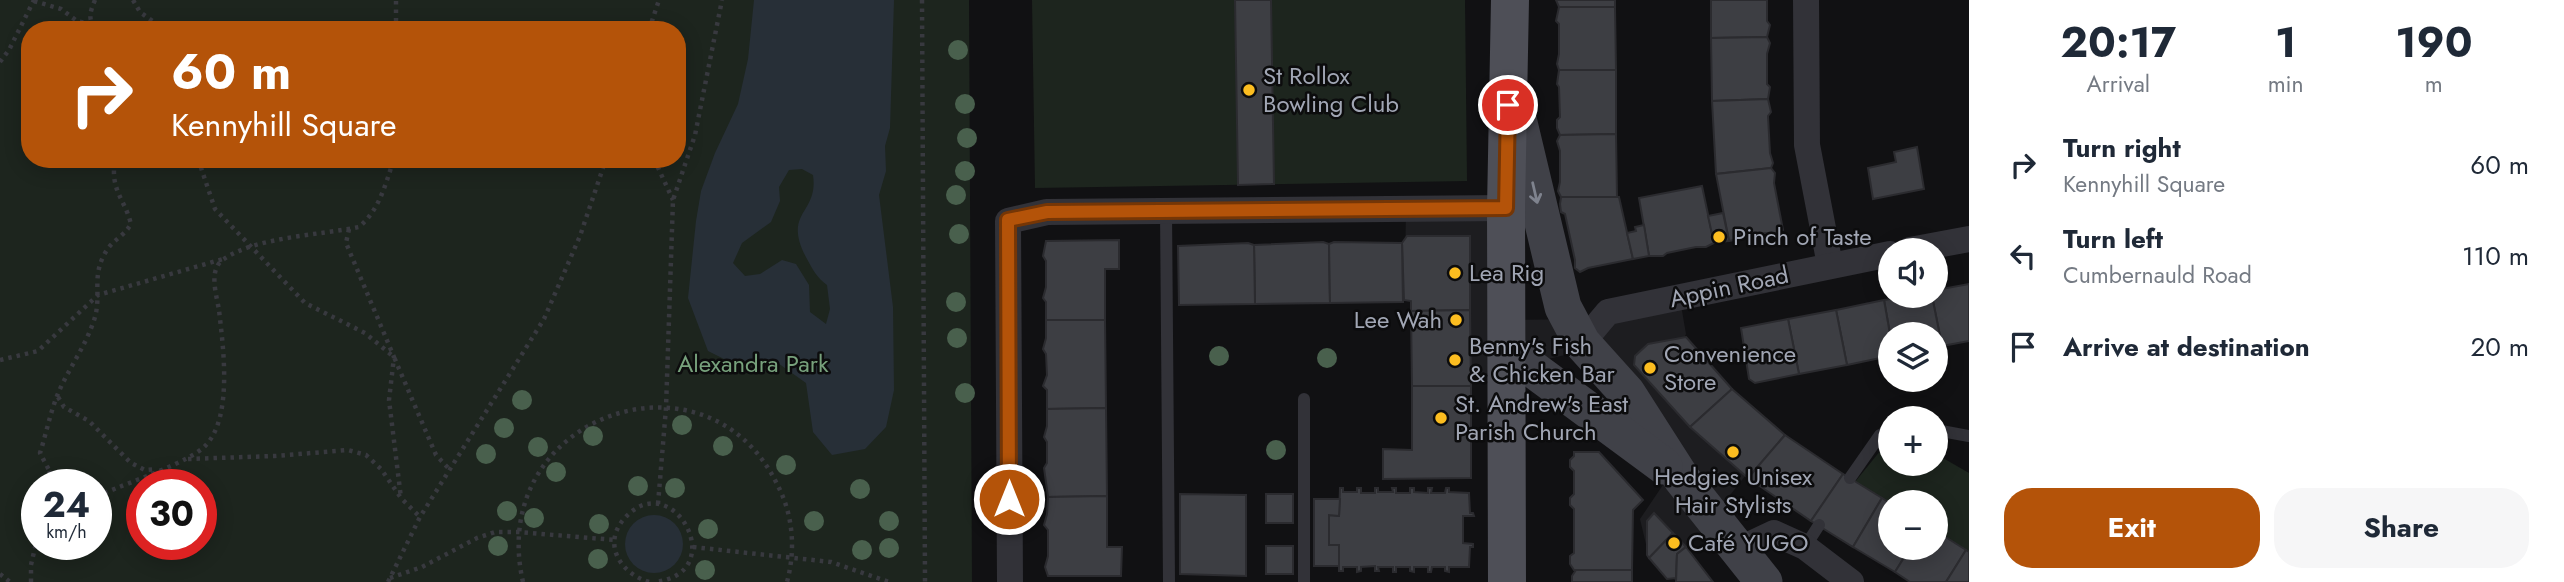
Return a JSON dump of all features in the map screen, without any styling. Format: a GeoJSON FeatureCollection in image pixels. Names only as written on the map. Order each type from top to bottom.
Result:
{"type":"FeatureCollection","features":[{"type":"Feature","properties":{"kind":"main road"},"geometry":{"type":"LineString","coordinates":[[1507,582],[1506,208],[1510,0]]}},
{"type":"Feature","properties":{"kind":"main road"},"geometry":{"type":"LineString","coordinates":[[1508,79],[1563,307],[1582,343],[1627,393],[1682,480],[1764,582]]}},
{"type":"Feature","properties":{"kind":"main road"},"geometry":{"type":"LineString","coordinates":[[1508,351],[1682,480]]}},
{"type":"Feature","properties":{"kind":"street"},"geometry":{"type":"LineString","coordinates":[[1806,0],[1807,145],[1830,265]]}},
{"type":"Feature","properties":{"kind":"street"},"geometry":{"type":"LineString","coordinates":[[1010,582],[1008,220],[1047,212],[1506,208]]}},
{"type":"Feature","properties":{"kind":"street"},"geometry":{"type":"LineString","coordinates":[[1948,243],[1969,239]]}},
{"type":"Feature","properties":{"kind":"street","name":"Appin Road"},"geometry":{"type":"LineString","coordinates":[[1582,343],[1608,312],[1878,256]]}},
{"type":"Feature","properties":{"kind":"street"},"geometry":{"type":"LineString","coordinates":[[1738,550],[1774,533],[1812,536],[1851,582]]}},
{"type":"Feature","properties":{"kind":"lane"},"geometry":{"type":"LineString","coordinates":[[1166,210],[1169,582]]}},
{"type":"Feature","properties":{"kind":"lane"},"geometry":{"type":"LineString","coordinates":[[1304,398],[1304,582]]}},
{"type":"Feature","properties":{"kind":"lane"},"geometry":{"type":"LineString","coordinates":[[1948,432],[1969,436]]}},
{"type":"Feature","properties":{"kind":"lane"},"geometry":{"type":"LineString","coordinates":[[1850,478],[1878,438]]}},
{"type":"Feature","properties":{"kind":"path"},"geometry":{"type":"LineString","coordinates":[[24,21],[34,0],[61,9],[77,21]]}},
{"type":"Feature","properties":{"kind":"path"},"geometry":{"type":"LineString","coordinates":[[90,21],[89,14],[95,0]]}},
{"type":"Feature","properties":{"kind":"path"},"geometry":{"type":"LineString","coordinates":[[133,0],[140,12],[152,21]]}},
{"type":"Feature","properties":{"kind":"path"},"geometry":{"type":"LineString","coordinates":[[396,0],[396,21]]}},
{"type":"Feature","properties":{"kind":"path"},"geometry":{"type":"LineString","coordinates":[[652,21],[659,0]]}},
{"type":"Feature","properties":{"kind":"path"},"geometry":{"type":"LineString","coordinates":[[686,162],[695,135],[722,0]]}},
{"type":"Feature","properties":{"kind":"path"},"geometry":{"type":"LineString","coordinates":[[922,0],[925,582]]}},
{"type":"Feature","properties":{"kind":"path"},"geometry":{"type":"LineString","coordinates":[[0,62],[21,26]]}},
{"type":"Feature","properties":{"kind":"path"},"geometry":{"type":"LineString","coordinates":[[48,469],[40,453],[57,396],[93,325],[99,304],[96,279],[102,258],[113,240],[123,237],[131,224],[116,191],[114,168]]}},
{"type":"Feature","properties":{"kind":"path"},"geometry":{"type":"LineString","coordinates":[[201,168],[215,209],[305,303],[365,333],[394,357]]}},
{"type":"Feature","properties":{"kind":"path"},"geometry":{"type":"LineString","coordinates":[[0,360],[38,351],[98,295],[224,259],[252,246],[359,227],[369,218],[379,202],[391,168]]}},
{"type":"Feature","properties":{"kind":"path"},"geometry":{"type":"LineString","coordinates":[[389,580],[420,517],[544,319],[580,236],[603,168]]}},
{"type":"Feature","properties":{"kind":"path"},"geometry":{"type":"LineString","coordinates":[[658,168],[673,201]]}},
{"type":"Feature","properties":{"kind":"path"},"geometry":{"type":"LineString","coordinates":[[658,504],[666,408],[673,201],[684,168]]}},
{"type":"Feature","properties":{"kind":"path"},"geometry":{"type":"LineString","coordinates":[[349,229],[346,243],[436,456],[450,470]]}},
{"type":"Feature","properties":{"kind":"path"},"geometry":{"type":"LineString","coordinates":[[112,490],[187,459],[206,446],[216,432],[223,406],[222,339],[215,280],[216,268],[224,259]]}},
{"type":"Feature","properties":{"kind":"path"},"geometry":{"type":"LineString","coordinates":[[394,357],[389,400],[401,498]]}},
{"type":"Feature","properties":{"kind":"path"},"geometry":{"type":"LineString","coordinates":[[57,396],[64,407],[89,421],[131,463],[145,470],[161,468]]}},
{"type":"Feature","properties":{"kind":"path"},"geometry":{"type":"LineString","coordinates":[[523,582],[518,532],[522,510],[539,472],[567,439],[584,427],[624,411],[666,408],[708,418],[744,440],[760,456],[772,474],[785,503],[792,535],[792,556],[787,582]]}},
{"type":"Feature","properties":{"kind":"path"},"geometry":{"type":"LineString","coordinates":[[187,459],[348,450],[366,455],[381,469],[401,498],[420,517]]}},
{"type":"Feature","properties":{"kind":"path"},"geometry":{"type":"LineString","coordinates":[[649,582],[636,578],[624,569],[617,555],[615,540],[619,525],[629,513],[642,506],[658,504],[672,509],[684,518],[691,532],[693,547],[689,562],[679,573],[666,581],[654,582]]}},
{"type":"Feature","properties":{"kind":"path"},"geometry":{"type":"LineString","coordinates":[[389,580],[422,568],[495,532],[615,540]]}},
{"type":"Feature","properties":{"kind":"path"},"geometry":{"type":"LineString","coordinates":[[693,547],[831,562],[889,582]]}},
{"type":"Feature","properties":{"kind":"path"},"geometry":{"type":"LineString","coordinates":[[31,582],[32,560]]}},
{"type":"Feature","properties":{"kind":"path"},"geometry":{"type":"LineString","coordinates":[[0,574],[10,582]]}},
{"type":"Feature","properties":{"kind":"shaded area"},"geometry":{"type":"Polygon","coordinates":[[[754,0],[894,0],[890,128],[885,146],[886,171],[879,195],[893,307],[894,390],[886,427],[865,449],[832,455],[813,432],[806,383],[775,361],[734,364],[708,351],[688,298],[701,191],[738,104],[748,59],[754,0]],[[802,169],[789,170],[779,187],[780,201],[771,222],[742,243],[733,263],[745,276],[760,274],[782,260],[796,264],[809,285],[810,312],[826,324],[830,309],[827,285],[818,277],[807,259],[798,231],[799,222],[811,198],[813,175],[802,169]]]}},
{"type":"Feature","properties":{"kind":"shaded area"},"geometry":{"type":"Polygon","coordinates":[[[1406,208],[1510,208],[1511,320],[1607,319],[1681,305],[1686,334],[1672,363],[1764,452],[1686,551],[1677,582],[1649,557],[1640,519],[1673,470],[1569,354],[1438,385],[1405,270],[1406,208]]]}},
{"type":"Feature","properties":{"kind":"shaded area"},"geometry":{"type":"Polygon","coordinates":[[[654,515],[670,520],[678,528],[683,544],[678,560],[670,568],[654,573],[638,568],[630,560],[625,544],[630,528],[638,520],[654,515]]]}},
{"type":"Feature","properties":{"kind":"green space","name":"Alexandra Park"},"geometry":{"type":"Polygon","coordinates":[[[0,0],[969,0],[972,582],[0,582],[0,0]]]}},
{"type":"Feature","properties":{"kind":"green space","name":"St Rollox Bowling Club"},"geometry":{"type":"Polygon","coordinates":[[[1032,0],[1465,0],[1467,181],[1035,188],[1032,0]]]}},
{"type":"Feature","properties":{"kind":"green space"},"geometry":{"type":"Polygon","coordinates":[[[1878,454],[1878,476],[1948,476],[1948,461],[1969,473],[1969,552],[1948,539],[1948,490],[1878,490],[1878,496],[1855,482],[1878,454]]]}},
{"type":"Feature","properties":{"kind":"building"},"geometry":{"type":"Polygon","coordinates":[[[1235,0],[1271,0],[1274,184],[1238,185],[1235,0]]]}},
{"type":"Feature","properties":{"kind":"building"},"geometry":{"type":"Polygon","coordinates":[[[1556,0],[1615,0],[1615,7],[1559,7],[1556,0]]]}},
{"type":"Feature","properties":{"kind":"building"},"geometry":{"type":"Polygon","coordinates":[[[1711,0],[1767,0],[1767,21],[1770,25],[1767,37],[1711,38],[1711,0]]]}},
{"type":"Feature","properties":{"kind":"building"},"geometry":{"type":"Polygon","coordinates":[[[1559,7],[1615,7],[1616,70],[1559,70],[1559,24],[1556,21],[1559,7]]]}},
{"type":"Feature","properties":{"kind":"building"},"geometry":{"type":"Polygon","coordinates":[[[1767,37],[1770,43],[1767,54],[1767,84],[1770,87],[1768,99],[1712,101],[1711,38],[1767,37]]]}},
{"type":"Feature","properties":{"kind":"building"},"geometry":{"type":"Polygon","coordinates":[[[1559,70],[1616,70],[1616,134],[1560,135],[1557,128],[1557,120],[1560,117],[1557,84],[1559,70]]]}},
{"type":"Feature","properties":{"kind":"building"},"geometry":{"type":"Polygon","coordinates":[[[1768,99],[1771,112],[1768,116],[1773,163],[1771,168],[1716,174],[1712,101],[1768,99]]]}},
{"type":"Feature","properties":{"kind":"building"},"geometry":{"type":"Polygon","coordinates":[[[1616,134],[1617,197],[1561,197],[1558,191],[1560,151],[1557,141],[1560,135],[1616,134]]]}},
{"type":"Feature","properties":{"kind":"building"},"geometry":{"type":"Polygon","coordinates":[[[1917,147],[1924,189],[1873,199],[1868,168],[1896,162],[1894,152],[1917,147]]]}},
{"type":"Feature","properties":{"kind":"building"},"geometry":{"type":"Polygon","coordinates":[[[1771,168],[1775,173],[1774,183],[1783,230],[1774,234],[1765,233],[1729,241],[1716,174],[1771,168]]]}},
{"type":"Feature","properties":{"kind":"building"},"geometry":{"type":"Polygon","coordinates":[[[1702,186],[1714,243],[1663,256],[1649,256],[1639,198],[1702,186]]]}},
{"type":"Feature","properties":{"kind":"building"},"geometry":{"type":"Polygon","coordinates":[[[1561,197],[1619,197],[1633,259],[1580,272],[1575,268],[1565,214],[1561,212],[1561,197]]]}},
{"type":"Feature","properties":{"kind":"building"},"geometry":{"type":"Polygon","coordinates":[[[1723,213],[1729,241],[1714,243],[1708,216],[1723,213]]]}},
{"type":"Feature","properties":{"kind":"building"},"geometry":{"type":"Polygon","coordinates":[[[1644,225],[1649,256],[1633,259],[1627,233],[1644,225]]]}},
{"type":"Feature","properties":{"kind":"building"},"geometry":{"type":"Polygon","coordinates":[[[1407,236],[1470,236],[1470,310],[1411,311],[1411,301],[1404,300],[1402,243],[1407,236]]]}},
{"type":"Feature","properties":{"kind":"building"},"geometry":{"type":"Polygon","coordinates":[[[1119,240],[1119,269],[1105,269],[1105,320],[1046,320],[1046,302],[1043,298],[1046,287],[1046,261],[1043,256],[1046,241],[1119,240]]]}},
{"type":"Feature","properties":{"kind":"building"},"geometry":{"type":"Polygon","coordinates":[[[1402,243],[1403,302],[1330,303],[1329,244],[1402,243]]]}},
{"type":"Feature","properties":{"kind":"building"},"geometry":{"type":"Polygon","coordinates":[[[1329,244],[1330,303],[1255,304],[1254,245],[1329,244]]]}},
{"type":"Feature","properties":{"kind":"building"},"geometry":{"type":"Polygon","coordinates":[[[1254,245],[1255,304],[1179,305],[1178,246],[1254,245]]]}},
{"type":"Feature","properties":{"kind":"building"},"geometry":{"type":"Polygon","coordinates":[[[1969,284],[1969,341],[1948,345],[1948,322],[1937,322],[1934,308],[1948,308],[1948,288],[1969,284]]]}},
{"type":"Feature","properties":{"kind":"building"},"geometry":{"type":"Polygon","coordinates":[[[1878,301],[1878,308],[1885,308],[1888,322],[1878,322],[1878,359],[1847,365],[1836,310],[1878,301]]]}},
{"type":"Feature","properties":{"kind":"building"},"geometry":{"type":"Polygon","coordinates":[[[1885,308],[1934,308],[1937,322],[1888,322],[1885,308]]]}},
{"type":"Feature","properties":{"kind":"building"},"geometry":{"type":"Polygon","coordinates":[[[1470,310],[1471,386],[1412,386],[1411,311],[1470,310]]]}},
{"type":"Feature","properties":{"kind":"building"},"geometry":{"type":"Polygon","coordinates":[[[1836,310],[1847,365],[1799,374],[1788,319],[1836,310]]]}},
{"type":"Feature","properties":{"kind":"building"},"geometry":{"type":"Polygon","coordinates":[[[1788,319],[1799,374],[1755,383],[1749,379],[1741,328],[1788,319]]]}},
{"type":"Feature","properties":{"kind":"building"},"geometry":{"type":"Polygon","coordinates":[[[1046,320],[1105,320],[1106,408],[1047,409],[1047,390],[1043,386],[1047,375],[1046,354],[1043,349],[1046,320]]]}},
{"type":"Feature","properties":{"kind":"building"},"geometry":{"type":"Polygon","coordinates":[[[1686,337],[1732,389],[1690,427],[1634,365],[1635,356],[1648,344],[1686,337]]]}},
{"type":"Feature","properties":{"kind":"building","name":"St. Andrew's East Parish Church"},"geometry":{"type":"Polygon","coordinates":[[[1412,386],[1471,386],[1471,478],[1383,479],[1383,449],[1412,450],[1412,386]]]}},
{"type":"Feature","properties":{"kind":"building"},"geometry":{"type":"Polygon","coordinates":[[[1732,389],[1785,435],[1748,478],[1690,427],[1732,389]]]}},
{"type":"Feature","properties":{"kind":"building"},"geometry":{"type":"Polygon","coordinates":[[[1106,408],[1107,496],[1048,497],[1044,468],[1047,463],[1047,442],[1044,437],[1047,409],[1106,408]]]}},
{"type":"Feature","properties":{"kind":"building"},"geometry":{"type":"Polygon","coordinates":[[[1785,435],[1843,474],[1811,521],[1748,478],[1785,435]]]}},
{"type":"Feature","properties":{"kind":"building"},"geometry":{"type":"Polygon","coordinates":[[[1574,452],[1599,452],[1643,500],[1633,510],[1632,570],[1574,570],[1570,564],[1570,556],[1574,553],[1574,509],[1570,505],[1570,498],[1574,494],[1574,471],[1570,467],[1570,460],[1574,452]]]}},
{"type":"Feature","properties":{"kind":"building"},"geometry":{"type":"Polygon","coordinates":[[[1843,474],[1878,496],[1878,505],[1853,547],[1811,521],[1843,474]]]}},
{"type":"Feature","properties":{"kind":"building"},"geometry":{"type":"Polygon","coordinates":[[[1340,488],[1343,488],[1343,492],[1357,492],[1357,488],[1361,488],[1361,493],[1375,493],[1375,488],[1378,488],[1378,492],[1393,492],[1392,488],[1396,488],[1396,493],[1410,493],[1410,488],[1414,488],[1414,492],[1428,493],[1428,488],[1432,488],[1431,493],[1445,493],[1446,488],[1449,488],[1449,492],[1469,493],[1470,513],[1474,516],[1463,516],[1463,543],[1473,544],[1473,547],[1470,547],[1469,567],[1449,567],[1449,572],[1445,571],[1445,567],[1432,567],[1431,572],[1428,572],[1428,567],[1414,567],[1414,572],[1410,571],[1410,567],[1396,567],[1396,572],[1393,572],[1393,567],[1378,567],[1379,571],[1375,571],[1375,566],[1361,567],[1361,571],[1357,572],[1357,567],[1343,567],[1343,571],[1339,571],[1339,545],[1329,545],[1329,515],[1339,516],[1340,488]]]}},
{"type":"Feature","properties":{"kind":"building"},"geometry":{"type":"Polygon","coordinates":[[[1180,494],[1246,495],[1246,576],[1180,574],[1180,494]]]}},
{"type":"Feature","properties":{"kind":"building"},"geometry":{"type":"Polygon","coordinates":[[[1266,494],[1293,494],[1293,523],[1266,523],[1266,494]]]}},
{"type":"Feature","properties":{"kind":"building"},"geometry":{"type":"Polygon","coordinates":[[[1107,496],[1107,547],[1122,547],[1121,576],[1048,576],[1045,567],[1048,556],[1048,530],[1044,525],[1048,497],[1107,496]]]}},
{"type":"Feature","properties":{"kind":"building"},"geometry":{"type":"Polygon","coordinates":[[[1314,499],[1340,499],[1339,516],[1329,515],[1329,545],[1339,545],[1339,566],[1314,566],[1314,499]]]}},
{"type":"Feature","properties":{"kind":"building"},"geometry":{"type":"Polygon","coordinates":[[[1878,505],[1878,560],[1902,560],[1895,572],[1853,547],[1878,505]]]}},
{"type":"Feature","properties":{"kind":"building"},"geometry":{"type":"Polygon","coordinates":[[[1654,513],[1673,533],[1649,558],[1647,521],[1654,513]]]}},
{"type":"Feature","properties":{"kind":"building"},"geometry":{"type":"Polygon","coordinates":[[[1673,533],[1686,547],[1677,554],[1676,578],[1667,579],[1649,558],[1673,533]]]}},
{"type":"Feature","properties":{"kind":"building"},"geometry":{"type":"Polygon","coordinates":[[[1948,539],[1966,550],[1946,582],[1910,582],[1895,572],[1902,560],[1948,560],[1948,539]]]}},
{"type":"Feature","properties":{"kind":"building"},"geometry":{"type":"Polygon","coordinates":[[[1266,546],[1293,546],[1293,574],[1266,574],[1266,546]]]}},
{"type":"Feature","properties":{"kind":"building"},"geometry":{"type":"Polygon","coordinates":[[[1686,547],[1713,582],[1676,582],[1677,554],[1686,547]]]}},
{"type":"Feature","properties":{"kind":"building"},"geometry":{"type":"Polygon","coordinates":[[[1966,550],[1969,552],[1969,582],[1946,582],[1966,550]]]}},
{"type":"Feature","properties":{"kind":"building"},"geometry":{"type":"Polygon","coordinates":[[[1576,570],[1632,570],[1632,582],[1572,582],[1576,570]]]}},
{"type":"Feature","properties":{"kind":"place","name":"St Rollox Bowling Club"},"geometry":{"type":"Point","coordinates":[1249,90]}},
{"type":"Feature","properties":{"kind":"place","name":"Pinch of Taste"},"geometry":{"type":"Point","coordinates":[1719,237]}},
{"type":"Feature","properties":{"kind":"place","name":"Lea Rig"},"geometry":{"type":"Point","coordinates":[1455,273]}},
{"type":"Feature","properties":{"kind":"place","name":"Lee Wah"},"geometry":{"type":"Point","coordinates":[1456,320]}},
{"type":"Feature","properties":{"kind":"place","name":"Benny's Fish & Chicken Bar"},"geometry":{"type":"Point","coordinates":[1455,360]}},
{"type":"Feature","properties":{"kind":"place","name":"Convenience Store"},"geometry":{"type":"Point","coordinates":[1650,368]}},
{"type":"Feature","properties":{"kind":"place","name":"St. Andrew's East Parish Church"},"geometry":{"type":"Point","coordinates":[1441,418]}},
{"type":"Feature","properties":{"kind":"place","name":"Hedgies Unisex Hair Stylists"},"geometry":{"type":"Point","coordinates":[1733,452]}},
{"type":"Feature","properties":{"kind":"place","name":"Café YUGO"},"geometry":{"type":"Point","coordinates":[1674,543]}},
{"type":"Feature","properties":{"kind":"route"},"geometry":{"type":"LineString","coordinates":[[1009,499],[1008,220],[1047,212],[1506,208],[1508,105]]}}]}
